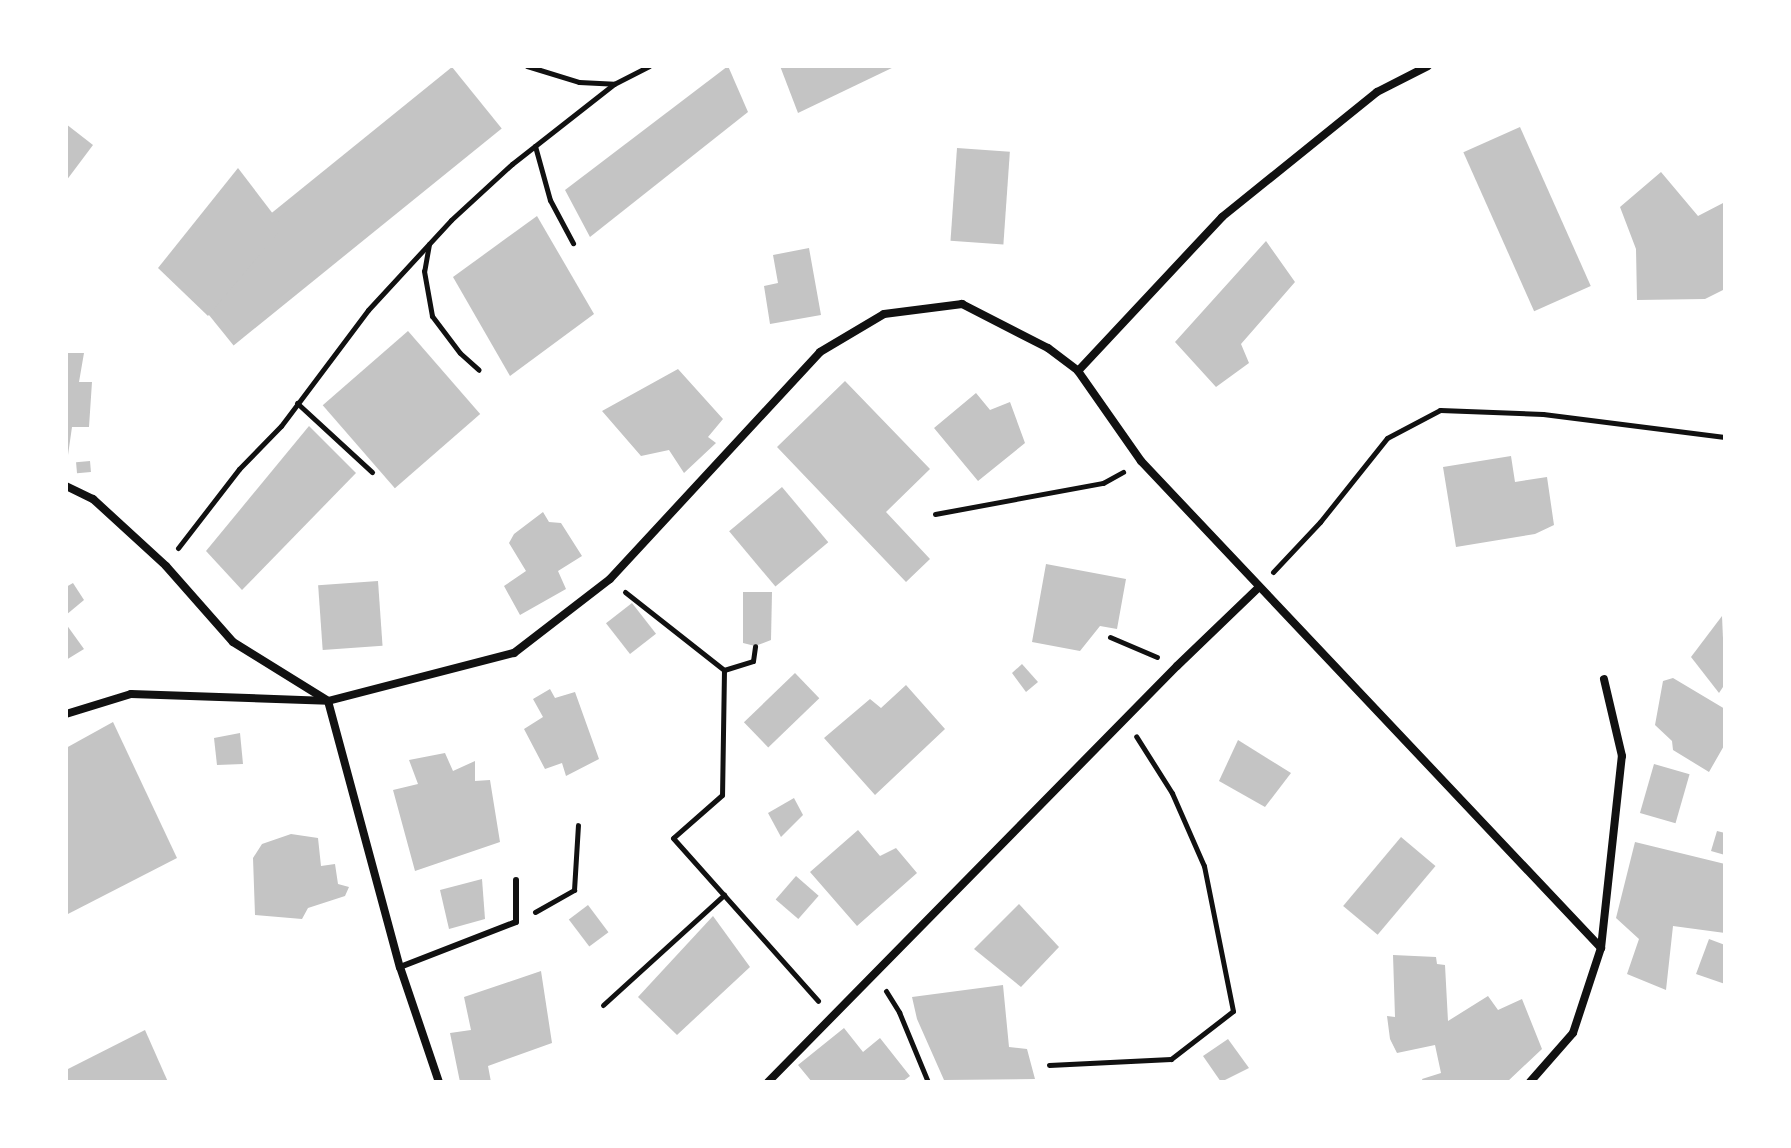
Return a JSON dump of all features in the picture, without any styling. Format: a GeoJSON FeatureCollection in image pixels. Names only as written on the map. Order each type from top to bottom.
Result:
{"type":"FeatureCollection","features":[{"type":"Feature","properties":{"kind":"street"},"geometry":{"type":"LineString","coordinates":[[1078,371],[1222,217],[1377,92],[1428,66]]}},
{"type":"Feature","properties":{"kind":"street"},"geometry":{"type":"LineString","coordinates":[[66,714],[131,694],[328,701],[514,653],[610,579],[820,352],[884,314],[962,304],[1048,348],[1078,371],[1141,461],[1601,948]]}},
{"type":"Feature","properties":{"kind":"street"},"geometry":{"type":"LineString","coordinates":[[66,486],[93,499],[166,566],[233,642],[328,701],[400,967],[439,1082]]}},
{"type":"Feature","properties":{"kind":"street"},"geometry":{"type":"LineString","coordinates":[[768,1082],[1125,718],[1258,588]]}},
{"type":"Feature","properties":{"kind":"street"},"geometry":{"type":"LineString","coordinates":[[1530,1082],[1573,1033],[1601,948],[1622,756],[1604,679]]}},
{"type":"Feature","properties":{"kind":"lane"},"geometry":{"type":"LineString","coordinates":[[400,967],[516,922],[516,880]]}},
{"type":"Feature","properties":{"kind":"path"},"geometry":{"type":"LineString","coordinates":[[527,66],[579,82],[614,84]]}},
{"type":"Feature","properties":{"kind":"path"},"geometry":{"type":"LineString","coordinates":[[166,566],[239,469],[281,426],[368,310],[429,243],[461,210],[535,146],[614,84],[649,66]]}},
{"type":"Feature","properties":{"kind":"path"},"geometry":{"type":"LineString","coordinates":[[535,146],[550,200],[573,243]]}},
{"type":"Feature","properties":{"kind":"path"},"geometry":{"type":"LineString","coordinates":[[429,243],[424,271],[432,316],[460,353],[479,370]]}},
{"type":"Feature","properties":{"kind":"path"},"geometry":{"type":"LineString","coordinates":[[297,403],[372,472]]}},
{"type":"Feature","properties":{"kind":"path"},"geometry":{"type":"LineString","coordinates":[[1258,588],[1320,522],[1387,438],[1440,410],[1543,414],[1725,437]]}},
{"type":"Feature","properties":{"kind":"path"},"geometry":{"type":"LineString","coordinates":[[935,514],[1103,483],[1141,461]]}},
{"type":"Feature","properties":{"kind":"path"},"geometry":{"type":"LineString","coordinates":[[610,579],[724,670]]}},
{"type":"Feature","properties":{"kind":"path"},"geometry":{"type":"LineString","coordinates":[[1110,637],[1177,666]]}},
{"type":"Feature","properties":{"kind":"path"},"geometry":{"type":"LineString","coordinates":[[724,670],[753,661],[755,646]]}},
{"type":"Feature","properties":{"kind":"path"},"geometry":{"type":"LineString","coordinates":[[724,670],[722,795],[673,838],[832,1017]]}},
{"type":"Feature","properties":{"kind":"path"},"geometry":{"type":"LineString","coordinates":[[1049,1065],[1171,1059],[1233,1011],[1204,866],[1172,793],[1125,718]]}},
{"type":"Feature","properties":{"kind":"path"},"geometry":{"type":"LineString","coordinates":[[516,922],[574,890],[578,825]]}},
{"type":"Feature","properties":{"kind":"path"},"geometry":{"type":"LineString","coordinates":[[603,1005],[724,895]]}},
{"type":"Feature","properties":{"kind":"path"},"geometry":{"type":"LineString","coordinates":[[875,973],[899,1012],[928,1082]]}},
{"type":"Feature","properties":{"kind":"building"},"geometry":{"type":"Polygon","coordinates":[[[728,66],[748,112],[590,237],[565,190],[728,66]]]}},
{"type":"Feature","properties":{"kind":"building"},"geometry":{"type":"Polygon","coordinates":[[[780,66],[896,66],[798,113],[780,66]]]}},
{"type":"Feature","properties":{"kind":"building"},"geometry":{"type":"Polygon","coordinates":[[[452,67],[502,128],[234,346],[184,284],[452,67]]]}},
{"type":"Feature","properties":{"kind":"building"},"geometry":{"type":"Polygon","coordinates":[[[66,124],[93,145],[66,181],[66,124]]]}},
{"type":"Feature","properties":{"kind":"building"},"geometry":{"type":"Polygon","coordinates":[[[1520,127],[1591,286],[1534,311],[1463,152],[1520,127]]]}},
{"type":"Feature","properties":{"kind":"building"},"geometry":{"type":"Polygon","coordinates":[[[957,148],[1010,152],[1003,244],[951,241],[957,148]]]}},
{"type":"Feature","properties":{"kind":"building"},"geometry":{"type":"Polygon","coordinates":[[[238,168],[283,227],[208,316],[158,268],[238,168]]]}},
{"type":"Feature","properties":{"kind":"building"},"geometry":{"type":"Polygon","coordinates":[[[1661,172],[1698,216],[1725,202],[1725,289],[1705,299],[1637,300],[1636,249],[1620,207],[1661,172]]]}},
{"type":"Feature","properties":{"kind":"building"},"geometry":{"type":"Polygon","coordinates":[[[537,216],[594,314],[510,376],[453,277],[537,216]]]}},
{"type":"Feature","properties":{"kind":"building"},"geometry":{"type":"Polygon","coordinates":[[[1266,241],[1295,282],[1241,344],[1249,363],[1216,387],[1175,342],[1266,241]]]}},
{"type":"Feature","properties":{"kind":"building"},"geometry":{"type":"Polygon","coordinates":[[[809,248],[821,315],[770,324],[764,286],[778,283],[773,255],[809,248]]]}},
{"type":"Feature","properties":{"kind":"building"},"geometry":{"type":"Polygon","coordinates":[[[408,331],[480,414],[395,488],[323,405],[408,331]]]}},
{"type":"Feature","properties":{"kind":"building"},"geometry":{"type":"Polygon","coordinates":[[[66,353],[84,353],[79,382],[92,382],[89,427],[72,427],[68,455],[66,353]]]}},
{"type":"Feature","properties":{"kind":"building"},"geometry":{"type":"Polygon","coordinates":[[[678,369],[723,419],[708,437],[716,443],[684,473],[669,450],[641,456],[602,411],[678,369]]]}},
{"type":"Feature","properties":{"kind":"building"},"geometry":{"type":"Polygon","coordinates":[[[845,381],[930,469],[886,512],[930,559],[906,582],[777,447],[845,381]]]}},
{"type":"Feature","properties":{"kind":"building"},"geometry":{"type":"Polygon","coordinates":[[[976,393],[990,410],[1010,402],[1025,443],[978,481],[934,428],[976,393]]]}},
{"type":"Feature","properties":{"kind":"building"},"geometry":{"type":"Polygon","coordinates":[[[309,426],[356,473],[242,590],[206,551],[309,426]]]}},
{"type":"Feature","properties":{"kind":"building"},"geometry":{"type":"Polygon","coordinates":[[[1511,456],[1515,482],[1547,477],[1554,525],[1535,534],[1456,547],[1443,467],[1511,456]]]}},
{"type":"Feature","properties":{"kind":"building"},"geometry":{"type":"Polygon","coordinates":[[[90,461],[91,472],[77,473],[76,462],[90,461]]]}},
{"type":"Feature","properties":{"kind":"building"},"geometry":{"type":"Polygon","coordinates":[[[782,487],[828,542],[775,587],[729,531],[782,487]]]}},
{"type":"Feature","properties":{"kind":"building"},"geometry":{"type":"Polygon","coordinates":[[[543,512],[549,522],[561,523],[582,556],[558,571],[566,589],[520,615],[504,586],[526,571],[509,543],[514,534],[543,512]]]}},
{"type":"Feature","properties":{"kind":"building"},"geometry":{"type":"Polygon","coordinates":[[[1046,564],[1126,579],[1117,629],[1100,626],[1080,651],[1032,642],[1046,564]]]}},
{"type":"Feature","properties":{"kind":"building"},"geometry":{"type":"Polygon","coordinates":[[[378,581],[383,646],[323,650],[318,585],[378,581]]]}},
{"type":"Feature","properties":{"kind":"building"},"geometry":{"type":"Polygon","coordinates":[[[73,583],[84,600],[66,615],[66,587],[73,583]]]}},
{"type":"Feature","properties":{"kind":"building"},"geometry":{"type":"Polygon","coordinates":[[[743,592],[772,592],[771,640],[755,646],[743,643],[743,592]]]}},
{"type":"Feature","properties":{"kind":"building"},"geometry":{"type":"Polygon","coordinates":[[[632,603],[656,634],[630,654],[606,623],[632,603]]]}},
{"type":"Feature","properties":{"kind":"building"},"geometry":{"type":"Polygon","coordinates":[[[1722,616],[1725,684],[1719,693],[1691,657],[1722,616]]]}},
{"type":"Feature","properties":{"kind":"building"},"geometry":{"type":"Polygon","coordinates":[[[66,624],[84,649],[66,660],[66,624]]]}},
{"type":"Feature","properties":{"kind":"building"},"geometry":{"type":"Polygon","coordinates":[[[1022,664],[1038,682],[1026,692],[1012,673],[1022,664]]]}},
{"type":"Feature","properties":{"kind":"building"},"geometry":{"type":"Polygon","coordinates":[[[795,673],[819,698],[768,747],[744,722],[795,673]]]}},
{"type":"Feature","properties":{"kind":"building"},"geometry":{"type":"Polygon","coordinates":[[[1673,678],[1725,709],[1725,744],[1709,772],[1673,750],[1672,741],[1655,725],[1663,681],[1673,678]]]}},
{"type":"Feature","properties":{"kind":"building"},"geometry":{"type":"Polygon","coordinates":[[[906,685],[945,729],[875,795],[824,738],[870,699],[881,708],[906,685]]]}},
{"type":"Feature","properties":{"kind":"building"},"geometry":{"type":"Polygon","coordinates":[[[550,689],[555,698],[575,692],[599,759],[566,776],[562,763],[545,769],[524,729],[543,717],[533,699],[550,689]]]}},
{"type":"Feature","properties":{"kind":"building"},"geometry":{"type":"Polygon","coordinates":[[[113,722],[177,858],[66,915],[66,748],[113,722]]]}},
{"type":"Feature","properties":{"kind":"building"},"geometry":{"type":"Polygon","coordinates":[[[240,733],[243,764],[217,765],[214,738],[240,733]]]}},
{"type":"Feature","properties":{"kind":"building"},"geometry":{"type":"Polygon","coordinates":[[[1238,740],[1291,773],[1265,807],[1219,781],[1238,740]]]}},
{"type":"Feature","properties":{"kind":"building"},"geometry":{"type":"Polygon","coordinates":[[[445,753],[453,771],[475,761],[475,781],[490,780],[500,842],[415,871],[393,790],[418,784],[409,760],[445,753]]]}},
{"type":"Feature","properties":{"kind":"building"},"geometry":{"type":"Polygon","coordinates":[[[1654,764],[1690,774],[1676,823],[1640,813],[1654,764]]]}},
{"type":"Feature","properties":{"kind":"building"},"geometry":{"type":"Polygon","coordinates":[[[794,798],[803,815],[781,837],[768,813],[794,798]]]}},
{"type":"Feature","properties":{"kind":"building"},"geometry":{"type":"Polygon","coordinates":[[[858,830],[880,856],[896,848],[917,873],[857,926],[810,872],[858,830]]]}},
{"type":"Feature","properties":{"kind":"building"},"geometry":{"type":"Polygon","coordinates":[[[1717,831],[1725,833],[1725,855],[1711,851],[1717,831]]]}},
{"type":"Feature","properties":{"kind":"building"},"geometry":{"type":"Polygon","coordinates":[[[291,834],[318,838],[321,866],[335,864],[338,884],[349,887],[345,896],[308,908],[302,919],[255,915],[253,858],[262,844],[291,834]]]}},
{"type":"Feature","properties":{"kind":"building"},"geometry":{"type":"Polygon","coordinates":[[[1401,837],[1435,866],[1378,935],[1343,906],[1401,837]]]}},
{"type":"Feature","properties":{"kind":"building"},"geometry":{"type":"Polygon","coordinates":[[[1635,842],[1725,864],[1725,933],[1673,926],[1666,990],[1627,974],[1639,939],[1616,918],[1635,842]]]}},
{"type":"Feature","properties":{"kind":"building"},"geometry":{"type":"Polygon","coordinates":[[[796,876],[819,896],[798,919],[776,899],[796,876]]]}},
{"type":"Feature","properties":{"kind":"building"},"geometry":{"type":"Polygon","coordinates":[[[482,879],[485,919],[449,929],[440,890],[482,879]]]}},
{"type":"Feature","properties":{"kind":"building"},"geometry":{"type":"Polygon","coordinates":[[[1019,904],[1059,947],[1021,987],[974,949],[1019,904]]]}},
{"type":"Feature","properties":{"kind":"building"},"geometry":{"type":"Polygon","coordinates":[[[588,905],[608,932],[589,947],[569,919],[588,905]]]}},
{"type":"Feature","properties":{"kind":"building"},"geometry":{"type":"Polygon","coordinates":[[[713,916],[750,967],[677,1035],[638,997],[713,916]]]}},
{"type":"Feature","properties":{"kind":"building"},"geometry":{"type":"Polygon","coordinates":[[[1709,939],[1725,945],[1725,984],[1696,974],[1709,939]]]}},
{"type":"Feature","properties":{"kind":"building"},"geometry":{"type":"Polygon","coordinates":[[[1393,955],[1436,957],[1437,964],[1445,965],[1448,1021],[1488,996],[1498,1010],[1522,999],[1542,1049],[1507,1082],[1423,1082],[1422,1079],[1441,1073],[1435,1045],[1397,1053],[1390,1039],[1387,1016],[1395,1017],[1393,955]]]}},
{"type":"Feature","properties":{"kind":"building"},"geometry":{"type":"Polygon","coordinates":[[[541,971],[552,1043],[488,1066],[491,1082],[460,1082],[450,1033],[471,1030],[464,997],[541,971]]]}},
{"type":"Feature","properties":{"kind":"building"},"geometry":{"type":"Polygon","coordinates":[[[1003,985],[1009,1047],[1027,1049],[1035,1079],[944,1080],[917,1019],[912,997],[1003,985]]]}},
{"type":"Feature","properties":{"kind":"building"},"geometry":{"type":"Polygon","coordinates":[[[844,1028],[863,1052],[880,1038],[910,1076],[902,1082],[812,1082],[798,1065],[844,1028]]]}},
{"type":"Feature","properties":{"kind":"building"},"geometry":{"type":"Polygon","coordinates":[[[145,1030],[168,1082],[66,1082],[66,1070],[145,1030]]]}},
{"type":"Feature","properties":{"kind":"building"},"geometry":{"type":"Polygon","coordinates":[[[1228,1039],[1249,1068],[1221,1082],[1203,1056],[1228,1039]]]}}]}
